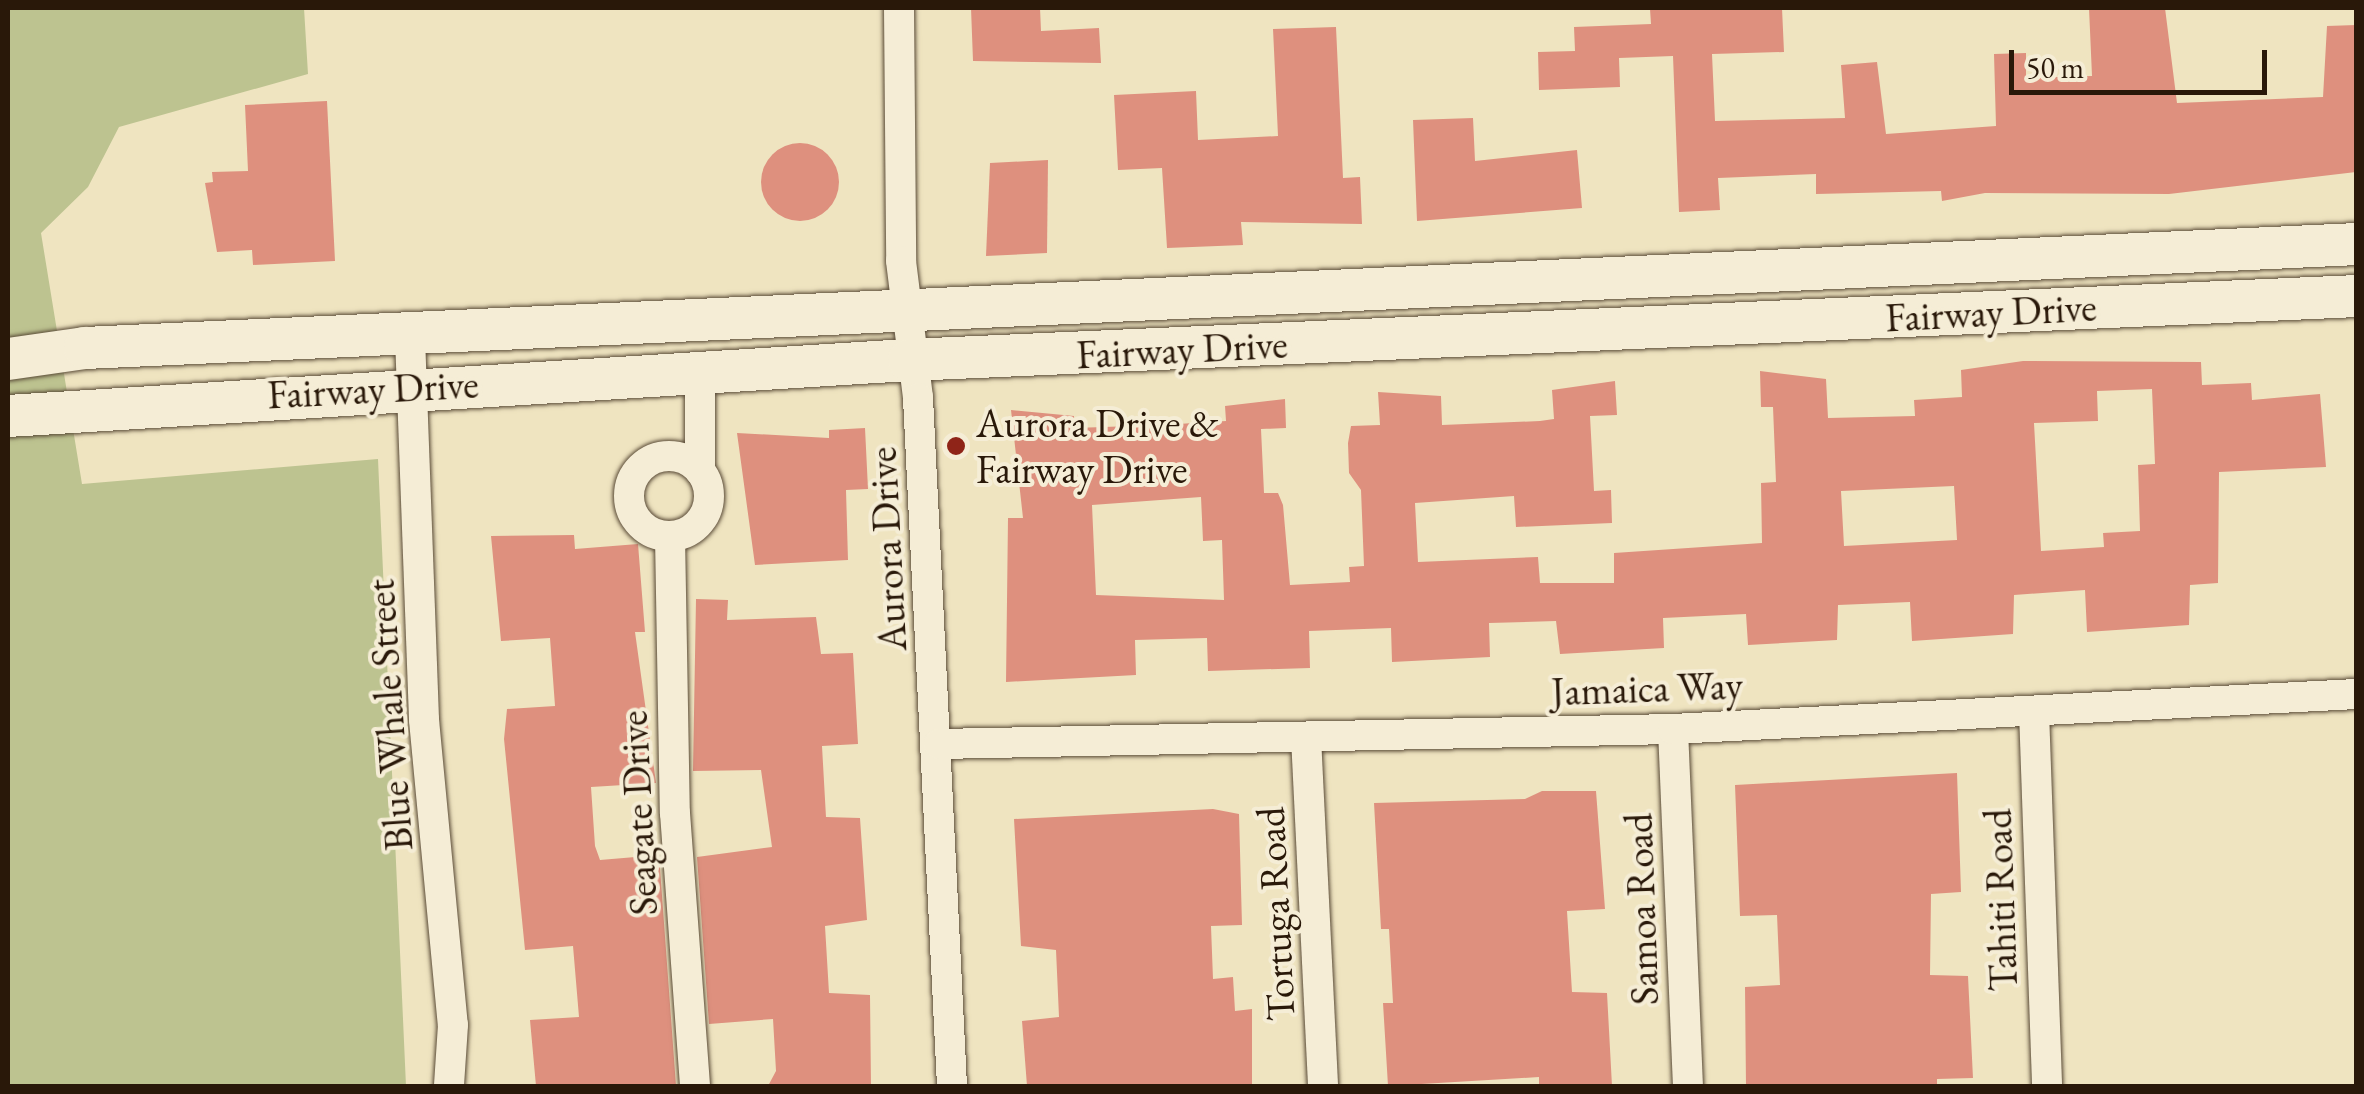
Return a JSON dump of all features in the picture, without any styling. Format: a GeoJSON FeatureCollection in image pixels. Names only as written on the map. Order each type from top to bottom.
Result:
{"type":"FeatureCollection","features":[{"type":"Feature","properties":{"kind":"street","name":"Aurora Drive"},"geometry":{"type":"LineString","coordinates":[[898,8],[909,360],[938,744],[952,1086]]}},
{"type":"Feature","properties":{"kind":"street","name":"Fairway Drive"},"geometry":{"type":"LineString","coordinates":[[8,358],[85,348],[410,337],[2356,244]]}},
{"type":"Feature","properties":{"kind":"street"},"geometry":{"type":"LineString","coordinates":[[1763,272],[1764,322]]}},
{"type":"Feature","properties":{"kind":"street","name":"Fairway Drive"},"geometry":{"type":"LineString","coordinates":[[8,416],[412,386],[909,360],[2356,296]]}},
{"type":"Feature","properties":{"kind":"street","name":"Blue Whale Street"},"geometry":{"type":"LineString","coordinates":[[410,337],[424,720],[453,1025],[449,1086]]}},
{"type":"Feature","properties":{"kind":"street"},"geometry":{"type":"LineString","coordinates":[[700,372],[700,471],[710,495],[703,519],[670,536],[635,517],[634,478],[666,457],[700,471]]}},
{"type":"Feature","properties":{"kind":"street","name":"Seagate Drive"},"geometry":{"type":"LineString","coordinates":[[670,536],[675,813],[695,1086]]}},
{"type":"Feature","properties":{"kind":"street","name":"Jamaica Way"},"geometry":{"type":"LineString","coordinates":[[938,744],[1673,729],[2356,694]]}},
{"type":"Feature","properties":{"kind":"street","name":"Tahiti Road"},"geometry":{"type":"LineString","coordinates":[[2034,711],[2046,1086]]}},
{"type":"Feature","properties":{"kind":"street","name":"Samoa Road"},"geometry":{"type":"LineString","coordinates":[[1673,729],[1688,1086]]}},
{"type":"Feature","properties":{"kind":"street","name":"Tortuga Road"},"geometry":{"type":"LineString","coordinates":[[1306,737],[1323,1086]]}},
{"type":"Feature","properties":{"kind":"green space"},"geometry":{"type":"Polygon","coordinates":[[[8,8],[304,8],[308,74],[119,127],[88,187],[41,233],[82,484],[378,459],[406,1086],[8,1086],[8,8]]]}},
{"type":"Feature","properties":{"kind":"building"},"geometry":{"type":"Polygon","coordinates":[[[971,8],[1040,8],[1041,31],[1099,28],[1101,63],[973,61],[971,8]]]}},
{"type":"Feature","properties":{"kind":"building"},"geometry":{"type":"Polygon","coordinates":[[[1782,8],[1784,52],[1712,54],[1715,121],[1845,118],[1841,65],[1877,62],[1886,134],[1996,126],[1994,54],[2026,53],[2026,78],[2092,76],[2089,8],[2165,8],[2177,103],[2323,97],[2327,26],[2356,25],[2356,172],[2169,194],[1985,193],[1942,201],[1941,191],[1816,194],[1816,174],[1718,178],[1720,210],[1679,212],[1673,56],[1619,58],[1620,87],[1539,90],[1538,52],[1575,51],[1574,27],[1651,24],[1650,9],[1782,8]]]}},
{"type":"Feature","properties":{"kind":"building"},"geometry":{"type":"Polygon","coordinates":[[[1336,27],[1343,178],[1360,177],[1362,224],[1241,222],[1243,245],[1167,248],[1162,168],[1118,170],[1114,95],[1196,91],[1198,140],[1278,136],[1273,29],[1336,27]]]}},
{"type":"Feature","properties":{"kind":"building"},"geometry":{"type":"Polygon","coordinates":[[[327,101],[335,261],[253,265],[252,250],[217,252],[205,183],[213,182],[212,172],[248,171],[245,105],[327,101]]]}},
{"type":"Feature","properties":{"kind":"building"},"geometry":{"type":"Polygon","coordinates":[[[1473,118],[1475,161],[1577,150],[1582,208],[1417,221],[1413,120],[1473,118]]]}},
{"type":"Feature","properties":{"kind":"building"},"geometry":{"type":"Polygon","coordinates":[[[792,143],[808,143],[833,160],[839,182],[833,204],[822,215],[808,221],[792,221],[767,204],[761,190],[761,174],[778,149],[792,143]]]}},
{"type":"Feature","properties":{"kind":"building"},"geometry":{"type":"Polygon","coordinates":[[[1048,160],[1047,253],[986,256],[990,163],[1048,160]]]}},
{"type":"Feature","properties":{"kind":"building"},"geometry":{"type":"Polygon","coordinates":[[[2023,361],[2201,362],[2202,385],[2251,383],[2252,400],[2320,394],[2326,467],[2219,472],[2218,583],[2190,585],[2189,625],[2087,632],[2085,590],[2014,595],[2013,634],[1912,641],[1910,602],[1838,605],[1837,640],[1748,645],[1746,614],[1663,618],[1664,648],[1560,654],[1556,621],[1489,623],[1490,657],[1392,662],[1391,628],[1309,631],[1310,668],[1208,671],[1207,638],[1135,640],[1136,675],[1006,682],[1008,518],[1023,518],[1011,410],[1074,416],[1074,428],[1162,425],[1226,421],[1225,406],[1285,399],[1286,428],[1261,429],[1264,493],[1278,493],[1283,505],[1290,585],[1350,582],[1349,567],[1364,566],[1361,490],[1349,473],[1348,443],[1351,426],[1380,425],[1378,392],[1441,396],[1442,425],[1540,421],[1554,419],[1552,390],[1615,381],[1617,415],[1590,416],[1594,491],[1611,490],[1612,523],[1516,527],[1514,496],[1415,503],[1418,562],[1538,557],[1540,583],[1614,583],[1614,553],[1762,543],[1761,483],[1776,482],[1773,407],[1761,407],[1760,371],[1826,379],[1828,418],[1915,416],[1914,400],[1962,397],[1961,370],[2023,361]],[[2152,389],[2097,391],[2098,421],[2034,423],[2041,551],[2104,547],[2103,533],[2140,531],[2138,465],[2155,464],[2152,389]],[[1954,486],[1841,491],[1844,546],[1957,540],[1954,486]],[[1201,497],[1092,505],[1096,595],[1224,600],[1222,540],[1203,541],[1201,497]]]}},
{"type":"Feature","properties":{"kind":"building"},"geometry":{"type":"Polygon","coordinates":[[[865,428],[868,489],[846,490],[848,560],[755,565],[737,433],[829,438],[829,430],[865,428]]]}},
{"type":"Feature","properties":{"kind":"building"},"geometry":{"type":"Polygon","coordinates":[[[574,535],[575,549],[638,544],[645,632],[635,632],[656,783],[591,787],[595,846],[600,860],[659,855],[676,1086],[536,1086],[530,1020],[579,1017],[573,946],[525,950],[504,739],[507,709],[555,706],[550,638],[501,641],[491,536],[574,535]]]}},
{"type":"Feature","properties":{"kind":"building"},"geometry":{"type":"Polygon","coordinates":[[[696,599],[728,600],[727,620],[816,617],[821,654],[853,653],[858,744],[822,746],[826,817],[860,818],[867,920],[825,926],[829,993],[870,995],[871,1086],[768,1086],[776,1071],[773,1019],[709,1024],[697,857],[772,847],[761,770],[693,771],[696,599]]]}},
{"type":"Feature","properties":{"kind":"building"},"geometry":{"type":"Polygon","coordinates":[[[1957,773],[1961,892],[1931,894],[1930,975],[1968,976],[1973,1078],[1937,1079],[1937,1086],[1746,1086],[1745,987],[1780,985],[1777,915],[1740,916],[1735,785],[1957,773]]]}},
{"type":"Feature","properties":{"kind":"building"},"geometry":{"type":"Polygon","coordinates":[[[1542,791],[1596,791],[1605,909],[1567,911],[1572,992],[1607,993],[1612,1086],[1539,1086],[1539,1077],[1388,1086],[1383,1003],[1393,1003],[1389,929],[1381,929],[1374,803],[1525,799],[1542,791]]]}},
{"type":"Feature","properties":{"kind":"building"},"geometry":{"type":"Polygon","coordinates":[[[1213,809],[1239,814],[1242,925],[1211,926],[1213,979],[1233,977],[1235,1011],[1252,1009],[1252,1086],[1027,1086],[1022,1021],[1059,1017],[1056,950],[1021,946],[1014,819],[1213,809]]]}},
{"type":"Feature","properties":{"kind":"place","name":"Aurora Drive & Fairway Drive"},"geometry":{"type":"Point","coordinates":[956,446]}}]}
